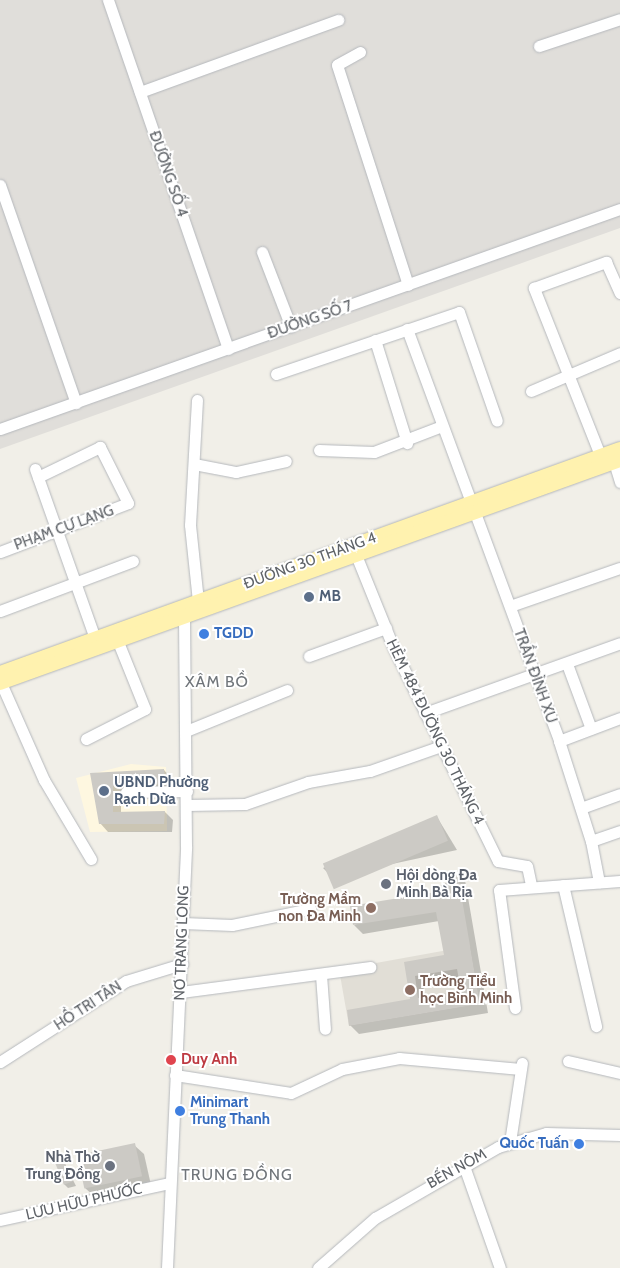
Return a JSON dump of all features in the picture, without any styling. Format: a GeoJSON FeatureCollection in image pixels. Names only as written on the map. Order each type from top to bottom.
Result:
{"type":"FeatureCollection","features":[{"type":"Feature","properties":{"kind":"main road","name":"ĐƯỜNG 30 THÁNG 4"},"geometry":{"type":"LineString","coordinates":[[201,606],[356,555],[600,455],[620,449]]}},
{"type":"Feature","properties":{"kind":"main road","name":"ĐƯỜNG 30 THÁNG 4"},"geometry":{"type":"LineString","coordinates":[[0,680],[95,638],[181,613],[472,508],[617,461]]}},
{"type":"Feature","properties":{"kind":"main road","name":"ĐƯỜNG 30 THÁNG 4"},"geometry":{"type":"LineString","coordinates":[[0,680],[118,642],[181,613]]}},
{"type":"Feature","properties":{"kind":"street","name":"ĐƯỜNG SỐ 4"},"geometry":{"type":"LineString","coordinates":[[108,0],[228,348]]}},
{"type":"Feature","properties":{"kind":"street"},"geometry":{"type":"LineString","coordinates":[[539,46],[620,19]]}},
{"type":"Feature","properties":{"kind":"street"},"geometry":{"type":"LineString","coordinates":[[140,92],[338,20]]}},
{"type":"Feature","properties":{"kind":"street"},"geometry":{"type":"LineString","coordinates":[[360,52],[337,65],[408,285]]}},
{"type":"Feature","properties":{"kind":"street"},"geometry":{"type":"LineString","coordinates":[[0,185],[76,403]]}},
{"type":"Feature","properties":{"kind":"street","name":"ĐƯỜNG SỐ 7"},"geometry":{"type":"LineString","coordinates":[[0,429],[620,210]]}},
{"type":"Feature","properties":{"kind":"street"},"geometry":{"type":"LineString","coordinates":[[262,252],[291,327]]}},
{"type":"Feature","properties":{"kind":"street"},"geometry":{"type":"LineString","coordinates":[[600,455],[534,288],[606,262],[620,293]]}},
{"type":"Feature","properties":{"kind":"street"},"geometry":{"type":"LineString","coordinates":[[276,374],[407,329],[462,313],[497,421]]}},
{"type":"Feature","properties":{"kind":"street","name":"TRẦN ĐÌNH XU"},"geometry":{"type":"LineString","coordinates":[[407,329],[559,741],[591,841],[599,882]]}},
{"type":"Feature","properties":{"kind":"street"},"geometry":{"type":"LineString","coordinates":[[374,340],[407,443]]}},
{"type":"Feature","properties":{"kind":"street"},"geometry":{"type":"LineString","coordinates":[[531,391],[620,354]]}},
{"type":"Feature","properties":{"kind":"street"},"geometry":{"type":"LineString","coordinates":[[197,400],[190,525],[201,606]]}},
{"type":"Feature","properties":{"kind":"street"},"geometry":{"type":"LineString","coordinates":[[320,450],[374,452],[407,443],[442,426]]}},
{"type":"Feature","properties":{"kind":"street","name":"PHẠM CỰ LẠNG"},"geometry":{"type":"LineString","coordinates":[[0,552],[57,532],[128,503],[100,447],[37,473],[57,532]]}},
{"type":"Feature","properties":{"kind":"street"},"geometry":{"type":"LineString","coordinates":[[194,464],[236,472],[286,461]]}},
{"type":"Feature","properties":{"kind":"street"},"geometry":{"type":"LineString","coordinates":[[617,461],[620,482]]}},
{"type":"Feature","properties":{"kind":"street"},"geometry":{"type":"LineString","coordinates":[[57,532],[95,638]]}},
{"type":"Feature","properties":{"kind":"street","name":"HẺM 484 ĐƯỜNG 30 THÁNG 4"},"geometry":{"type":"LineString","coordinates":[[356,555],[386,628],[425,713],[498,862],[527,866],[531,885]]}},
{"type":"Feature","properties":{"kind":"street"},"geometry":{"type":"LineString","coordinates":[[0,611],[134,561]]}},
{"type":"Feature","properties":{"kind":"street"},"geometry":{"type":"LineString","coordinates":[[510,606],[620,568]]}},
{"type":"Feature","properties":{"kind":"street","name":"NƠ TRANG LONG"},"geometry":{"type":"LineString","coordinates":[[167,1268],[168,1183],[181,992],[187,805],[181,613]]}},
{"type":"Feature","properties":{"kind":"street"},"geometry":{"type":"LineString","coordinates":[[309,656],[386,628]]}},
{"type":"Feature","properties":{"kind":"street"},"geometry":{"type":"LineString","coordinates":[[86,739],[145,709],[118,642]]}},
{"type":"Feature","properties":{"kind":"street"},"geometry":{"type":"LineString","coordinates":[[425,713],[463,696],[535,676],[620,643]]}},
{"type":"Feature","properties":{"kind":"street"},"geometry":{"type":"LineString","coordinates":[[567,664],[591,729]]}},
{"type":"Feature","properties":{"kind":"street"},"geometry":{"type":"LineString","coordinates":[[0,680],[44,780],[91,859]]}},
{"type":"Feature","properties":{"kind":"street"},"geometry":{"type":"LineString","coordinates":[[186,731],[287,690]]}},
{"type":"Feature","properties":{"kind":"street"},"geometry":{"type":"LineString","coordinates":[[559,741],[620,718]]}},
{"type":"Feature","properties":{"kind":"street"},"geometry":{"type":"LineString","coordinates":[[187,805],[245,804],[308,782],[370,771],[441,746]]}},
{"type":"Feature","properties":{"kind":"street"},"geometry":{"type":"LineString","coordinates":[[126,792],[187,791]]}},
{"type":"Feature","properties":{"kind":"street"},"geometry":{"type":"LineString","coordinates":[[581,808],[620,794]]}},
{"type":"Feature","properties":{"kind":"street"},"geometry":{"type":"LineString","coordinates":[[591,841],[620,831]]}},
{"type":"Feature","properties":{"kind":"street"},"geometry":{"type":"LineString","coordinates":[[515,1008],[499,890],[531,885],[620,880]]}},
{"type":"Feature","properties":{"kind":"street"},"geometry":{"type":"LineString","coordinates":[[563,884],[596,1026]]}},
{"type":"Feature","properties":{"kind":"street"},"geometry":{"type":"LineString","coordinates":[[183,922],[232,925],[310,909]]}},
{"type":"Feature","properties":{"kind":"street","name":"HỒ TRI TÂN"},"geometry":{"type":"LineString","coordinates":[[0,1062],[126,980],[182,964]]}},
{"type":"Feature","properties":{"kind":"street"},"geometry":{"type":"LineString","coordinates":[[181,992],[321,975],[370,967]]}},
{"type":"Feature","properties":{"kind":"street"},"geometry":{"type":"LineString","coordinates":[[321,975],[325,1029]]}},
{"type":"Feature","properties":{"kind":"street"},"geometry":{"type":"LineString","coordinates":[[175,1075],[291,1092],[342,1069],[399,1058],[522,1066],[510,1142]]}},
{"type":"Feature","properties":{"kind":"street"},"geometry":{"type":"LineString","coordinates":[[568,1061],[620,1074]]}},
{"type":"Feature","properties":{"kind":"street","name":"BẾN NÔM"},"geometry":{"type":"LineString","coordinates":[[318,1268],[376,1218],[464,1166],[510,1142],[566,1131],[620,1136]]}},
{"type":"Feature","properties":{"kind":"street"},"geometry":{"type":"LineString","coordinates":[[464,1166],[500,1268]]}},
{"type":"Feature","properties":{"kind":"street","name":"LƯU HỮU PHƯỚC"},"geometry":{"type":"LineString","coordinates":[[0,1220],[168,1183]]}},
{"type":"Feature","properties":{"kind":"shaded area"},"geometry":{"type":"Polygon","coordinates":[[[0,0],[620,0],[620,228],[0,449],[0,0]]]}},
{"type":"Feature","properties":{"kind":"shaded area"},"geometry":{"type":"Polygon","coordinates":[[[131,764],[166,767],[167,831],[90,832],[76,778],[131,764]]]}},
{"type":"Feature","properties":{"kind":"shaded area","name":"Trường Tiểu học Bình Minh"},"geometry":{"type":"Polygon","coordinates":[[[470,946],[480,1004],[349,1026],[340,975],[376,969],[376,963],[470,946]]]}},
{"type":"Feature","properties":{"kind":"building","name":"UBND Phường Rạch Dừa"},"geometry":{"type":"Polygon","coordinates":[[[164,769],[165,784],[113,786],[113,812],[165,811],[164,824],[99,824],[90,773],[164,769]]]}},
{"type":"Feature","properties":{"kind":"building"},"geometry":{"type":"Polygon","coordinates":[[[437,815],[448,841],[334,889],[323,863],[437,815]]]}},
{"type":"Feature","properties":{"kind":"building"},"geometry":{"type":"Polygon","coordinates":[[[457,870],[480,1004],[349,1026],[347,1010],[410,999],[404,962],[444,955],[436,912],[353,925],[350,906],[436,892],[435,886],[448,884],[446,872],[457,870]],[[457,969],[415,976],[418,998],[461,991],[457,969]]]}},
{"type":"Feature","properties":{"kind":"building","name":"Nhà Thờ Trung Đồng"},"geometry":{"type":"Polygon","coordinates":[[[135,1143],[142,1176],[84,1189],[77,1155],[135,1143]]]}},
{"type":"Feature","properties":{"kind":"building"},"geometry":{"type":"Polygon","coordinates":[[[64,1161],[72,1181],[64,1185],[56,1164],[64,1161]]]}},
{"type":"Feature","properties":{"kind":"place","name":"MB"},"geometry":{"type":"Point","coordinates":[309,597]}},
{"type":"Feature","properties":{"kind":"place","name":"TGDD"},"geometry":{"type":"Point","coordinates":[204,634]}},
{"type":"Feature","properties":{"kind":"place","name":"UBND Phường Rạch Dừa"},"geometry":{"type":"Point","coordinates":[104,791]}},
{"type":"Feature","properties":{"kind":"place","name":"Hội dòng Đa Minh Bà Rịa"},"geometry":{"type":"Point","coordinates":[386,884]}},
{"type":"Feature","properties":{"kind":"place","name":"Trường Mầm non Đa Minh"},"geometry":{"type":"Point","coordinates":[371,908]}},
{"type":"Feature","properties":{"kind":"place","name":"Trường Tiểu học Bình Minh"},"geometry":{"type":"Point","coordinates":[410,990]}},
{"type":"Feature","properties":{"kind":"place","name":"Duy Anh"},"geometry":{"type":"Point","coordinates":[171,1060]}},
{"type":"Feature","properties":{"kind":"place","name":"Minimart Trung Thanh"},"geometry":{"type":"Point","coordinates":[180,1111]}},
{"type":"Feature","properties":{"kind":"place","name":"Quốc Tuấn"},"geometry":{"type":"Point","coordinates":[579,1144]}},
{"type":"Feature","properties":{"kind":"place","name":"Nhà Thờ Trung Đồng"},"geometry":{"type":"Point","coordinates":[110,1166]}},
{"type":"Feature","properties":{"kind":"district","name":"XÂM BỒ"},"geometry":{"type":"Point","coordinates":[217,682]}},
{"type":"Feature","properties":{"kind":"district","name":"TRUNG ĐỒNG"},"geometry":{"type":"Point","coordinates":[237,1175]}}]}
